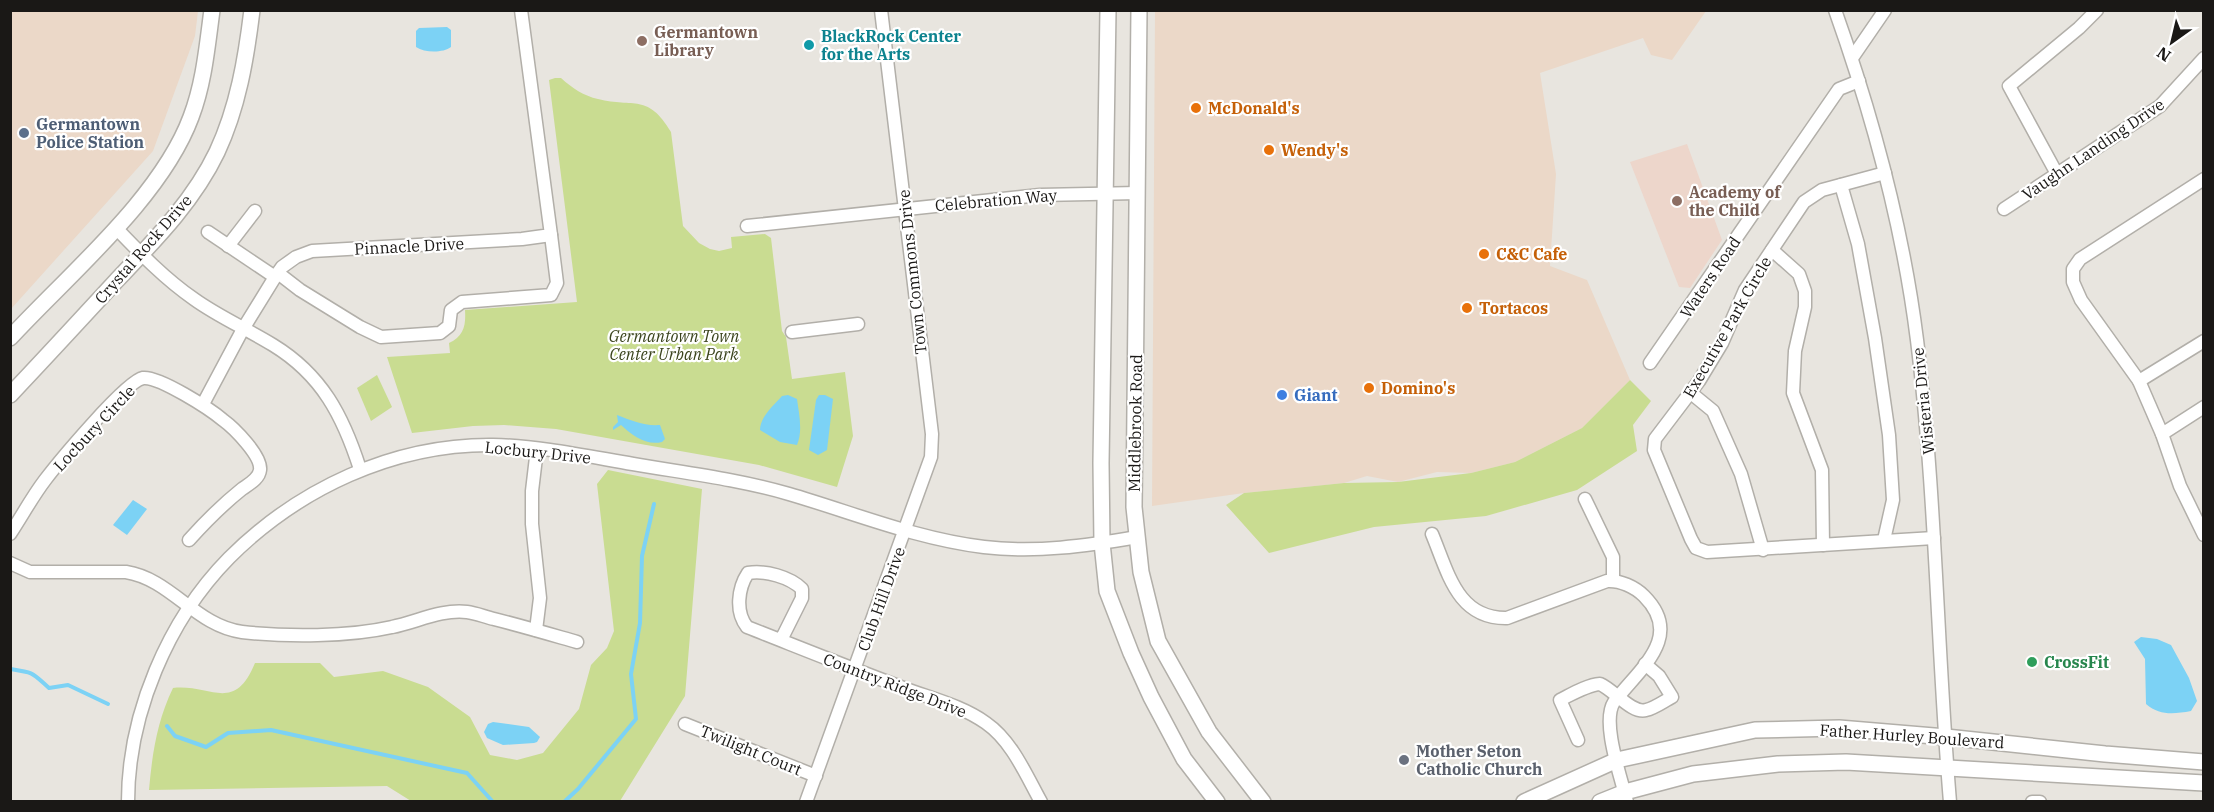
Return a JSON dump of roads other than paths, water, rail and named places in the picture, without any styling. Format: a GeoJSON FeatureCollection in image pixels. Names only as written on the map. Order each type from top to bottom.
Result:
{"type":"FeatureCollection","features":[{"type":"Feature","properties":{"kind":"main road","name":"Crystal Rock Drive"},"geometry":{"type":"LineString","coordinates":[[10,338],[116,228],[157,178],[181,139],[190,119],[203,76],[212,10]]}},
{"type":"Feature","properties":{"kind":"main road","name":"Crystal Rock Drive"},"geometry":{"type":"LineString","coordinates":[[10,395],[142,254],[186,203],[217,152],[238,94],[247,53],[252,10]]}},
{"type":"Feature","properties":{"kind":"main road","name":"Middlebrook Road"},"geometry":{"type":"LineString","coordinates":[[1108,10],[1101,543],[1107,591],[1151,697],[1184,759],[1217,801]]}},
{"type":"Feature","properties":{"kind":"main road","name":"Middlebrook Road"},"geometry":{"type":"LineString","coordinates":[[1139,10],[1134,507],[1141,572],[1158,641],[1209,732],[1263,801]]}},
{"type":"Feature","properties":{"kind":"main road","name":"Father Hurley Boulevard"},"geometry":{"type":"LineString","coordinates":[[1524,801],[1617,760],[1755,730],[1839,728],[2204,762]]}},
{"type":"Feature","properties":{"kind":"main road","name":"Father Hurley Boulevard"},"geometry":{"type":"LineString","coordinates":[[1600,801],[1626,797],[1693,774],[1778,764],[1846,762],[1947,766],[2204,783]]}},
{"type":"Feature","properties":{"kind":"street"},"geometry":{"type":"LineString","coordinates":[[208,232],[360,327],[381,337],[440,333],[449,326],[451,310],[462,302],[551,295],[557,284],[521,10]]}},
{"type":"Feature","properties":{"kind":"street","name":"Town Commons Drive"},"geometry":{"type":"LineString","coordinates":[[881,10],[932,434],[931,457],[906,530]]}},
{"type":"Feature","properties":{"kind":"street","name":"Wisteria Drive"},"geometry":{"type":"LineString","coordinates":[[1835,10],[1852,58],[1885,173],[1906,271],[1917,339],[1928,449],[1950,801]]}},
{"type":"Feature","properties":{"kind":"street"},"geometry":{"type":"LineString","coordinates":[[1852,58],[1885,10]]}},
{"type":"Feature","properties":{"kind":"street"},"geometry":{"type":"LineString","coordinates":[[2057,174],[2009,86],[2079,28],[2097,10]]}},
{"type":"Feature","properties":{"kind":"street","name":"Vaughn Landing Drive"},"geometry":{"type":"LineString","coordinates":[[2004,209],[2160,106],[2204,58]]}},
{"type":"Feature","properties":{"kind":"street","name":"Waters Road"},"geometry":{"type":"LineString","coordinates":[[1650,363],[1839,89],[1859,81]]}},
{"type":"Feature","properties":{"kind":"street","name":"Executive Park Circle"},"geometry":{"type":"LineString","coordinates":[[1885,173],[1822,190],[1804,202],[1745,290],[1722,343],[1691,393],[1654,439],[1654,450],[1691,539],[1696,548],[1707,552],[1934,538]]}},
{"type":"Feature","properties":{"kind":"street"},"geometry":{"type":"LineString","coordinates":[[2204,179],[2080,259],[2073,269],[2073,282],[2082,300],[2139,381],[2180,486],[2204,535]]}},
{"type":"Feature","properties":{"kind":"street"},"geometry":{"type":"LineString","coordinates":[[1841,185],[1858,244],[1875,338],[1888,435],[1893,500],[1884,540]]}},
{"type":"Feature","properties":{"kind":"street","name":"Celebration Way"},"geometry":{"type":"LineString","coordinates":[[747,226],[1040,195],[1138,193]]}},
{"type":"Feature","properties":{"kind":"street"},"geometry":{"type":"LineString","coordinates":[[228,246],[255,211]]}},
{"type":"Feature","properties":{"kind":"street"},"geometry":{"type":"LineString","coordinates":[[116,228],[192,298],[219,316],[294,358],[323,387],[346,430],[360,469]]}},
{"type":"Feature","properties":{"kind":"street","name":"Pinnacle Drive"},"geometry":{"type":"LineString","coordinates":[[243,329],[276,275],[296,257],[312,251],[522,239],[551,235]]}},
{"type":"Feature","properties":{"kind":"street"},"geometry":{"type":"LineString","coordinates":[[1772,250],[1799,274],[1805,291],[1805,307],[1795,351],[1793,393],[1822,470],[1823,545]]}},
{"type":"Feature","properties":{"kind":"street"},"geometry":{"type":"LineString","coordinates":[[792,332],[858,324]]}},
{"type":"Feature","properties":{"kind":"street"},"geometry":{"type":"LineString","coordinates":[[203,404],[243,329]]}},
{"type":"Feature","properties":{"kind":"street"},"geometry":{"type":"LineString","coordinates":[[2139,381],[2204,341]]}},
{"type":"Feature","properties":{"kind":"street","name":"Locbury Circle"},"geometry":{"type":"LineString","coordinates":[[10,534],[45,480],[118,397],[143,378],[155,380],[203,404],[232,426],[259,459],[260,470],[256,478],[220,506],[189,540]]}},
{"type":"Feature","properties":{"kind":"street"},"geometry":{"type":"LineString","coordinates":[[1691,393],[1713,411],[1741,474],[1763,550]]}},
{"type":"Feature","properties":{"kind":"street"},"geometry":{"type":"LineString","coordinates":[[2162,435],[2204,407]]}},
{"type":"Feature","properties":{"kind":"street","name":"Locbury Drive"},"geometry":{"type":"LineString","coordinates":[[128,801],[128,774],[140,717],[160,660],[189,608],[213,574],[258,530],[310,494],[360,469],[410,455],[459,447],[493,445],[537,449],[758,486],[956,543],[1010,549],[1052,549],[1137,537]]}},
{"type":"Feature","properties":{"kind":"street"},"geometry":{"type":"LineString","coordinates":[[536,630],[540,598],[532,524],[532,491],[537,449]]}},
{"type":"Feature","properties":{"kind":"street"},"geometry":{"type":"LineString","coordinates":[[1585,499],[1613,557],[1614,580]]}},
{"type":"Feature","properties":{"kind":"street","name":"Club Hill Drive"},"geometry":{"type":"LineString","coordinates":[[806,801],[906,530]]}},
{"type":"Feature","properties":{"kind":"street"},"geometry":{"type":"LineString","coordinates":[[1432,534],[1459,595],[1468,606],[1480,614],[1494,618],[1514,616],[1614,580],[1637,589],[1650,602],[1661,630],[1659,645],[1618,696],[1608,717],[1626,797]]}},
{"type":"Feature","properties":{"kind":"street"},"geometry":{"type":"LineString","coordinates":[[10,563],[30,572],[141,574],[209,621],[240,632],[318,634],[383,628],[433,615],[468,612],[577,642]]}},
{"type":"Feature","properties":{"kind":"street","name":"Country Ridge Drive"},"geometry":{"type":"LineString","coordinates":[[781,640],[802,598],[802,589],[795,582],[758,571],[748,573],[742,581],[740,618],[747,627],[966,711],[987,723],[1015,755],[1041,801]]}},
{"type":"Feature","properties":{"kind":"street"},"geometry":{"type":"LineString","coordinates":[[1578,740],[1560,700],[1594,684],[1607,687],[1633,709],[1640,711],[1647,710],[1672,697],[1659,676],[1645,664]]}},
{"type":"Feature","properties":{"kind":"street","name":"Twilight Court"},"geometry":{"type":"LineString","coordinates":[[685,724],[816,776]]}},
{"type":"Feature","properties":{"kind":"street"},"geometry":{"type":"LineString","coordinates":[[2032,801],[2040,801]]}},
{"type":"Feature","properties":{"kind":"water"},"geometry":{"type":"Polygon","coordinates":[[[447,27],[451,30],[451,47],[434,52],[416,47],[416,31],[419,28],[447,27]]]}},
{"type":"Feature","properties":{"kind":"water"},"geometry":{"type":"Polygon","coordinates":[[[788,395],[797,399],[800,428],[797,445],[780,442],[760,430],[762,420],[768,412],[782,396],[788,395]]]}},
{"type":"Feature","properties":{"kind":"water"},"geometry":{"type":"Polygon","coordinates":[[[819,395],[833,399],[827,450],[818,455],[809,450],[816,400],[819,395]]]}},
{"type":"Feature","properties":{"kind":"water"},"geometry":{"type":"Polygon","coordinates":[[[617,415],[643,424],[660,425],[665,439],[656,443],[645,441],[621,425],[613,430],[618,422],[617,415]]]}},
{"type":"Feature","properties":{"kind":"water"},"geometry":{"type":"Polygon","coordinates":[[[133,500],[147,509],[127,535],[113,525],[133,500]]]}},
{"type":"Feature","properties":{"kind":"water"},"geometry":{"type":"Polygon","coordinates":[[[2141,637],[2157,639],[2171,645],[2189,678],[2197,701],[2191,711],[2162,712],[2146,704],[2145,659],[2134,642],[2141,637]]]}},
{"type":"Feature","properties":{"kind":"water"},"geometry":{"type":"Polygon","coordinates":[[[493,722],[529,727],[540,737],[534,743],[503,745],[487,738],[484,732],[488,724],[493,722]]]}},
{"type":"Feature","properties":{"kind":"waterway"},"geometry":{"type":"LineString","coordinates":[[564,802],[578,789],[636,719],[631,674],[640,623],[642,556],[654,504]]}},
{"type":"Feature","properties":{"kind":"waterway"},"geometry":{"type":"LineString","coordinates":[[10,669],[32,674],[49,688],[68,685],[108,704]]}},
{"type":"Feature","properties":{"kind":"waterway"},"geometry":{"type":"LineString","coordinates":[[167,726],[175,736],[206,747],[228,733],[271,730],[467,773],[493,802]]}},
{"type":"Feature","properties":{"kind":"place","name":"Germantown Library"},"geometry":{"type":"Point","coordinates":[642,41]}},
{"type":"Feature","properties":{"kind":"place","name":"BlackRock Center for the Arts"},"geometry":{"type":"Point","coordinates":[809,45]}},
{"type":"Feature","properties":{"kind":"place","name":"McDonald's"},"geometry":{"type":"Point","coordinates":[1196,108]}},
{"type":"Feature","properties":{"kind":"place","name":"Germantown Police Station"},"geometry":{"type":"Point","coordinates":[24,133]}},
{"type":"Feature","properties":{"kind":"place","name":"Wendy's"},"geometry":{"type":"Point","coordinates":[1269,150]}},
{"type":"Feature","properties":{"kind":"place","name":"Academy of the Child"},"geometry":{"type":"Point","coordinates":[1677,201]}},
{"type":"Feature","properties":{"kind":"place","name":"C&C Cafe"},"geometry":{"type":"Point","coordinates":[1484,254]}},
{"type":"Feature","properties":{"kind":"place","name":"Tortacos"},"geometry":{"type":"Point","coordinates":[1467,308]}},
{"type":"Feature","properties":{"kind":"place","name":"Domino's"},"geometry":{"type":"Point","coordinates":[1369,388]}},
{"type":"Feature","properties":{"kind":"place","name":"Giant"},"geometry":{"type":"Point","coordinates":[1282,395]}},
{"type":"Feature","properties":{"kind":"place","name":"CrossFit"},"geometry":{"type":"Point","coordinates":[2032,662]}},
{"type":"Feature","properties":{"kind":"place","name":"Mother Seton Catholic Church"},"geometry":{"type":"Point","coordinates":[1404,760]}},
{"type":"Feature","properties":{"kind":"park label","name":"Germantown Town Center Urban Park"},"geometry":{"type":"Point","coordinates":[674,345]}}]}
